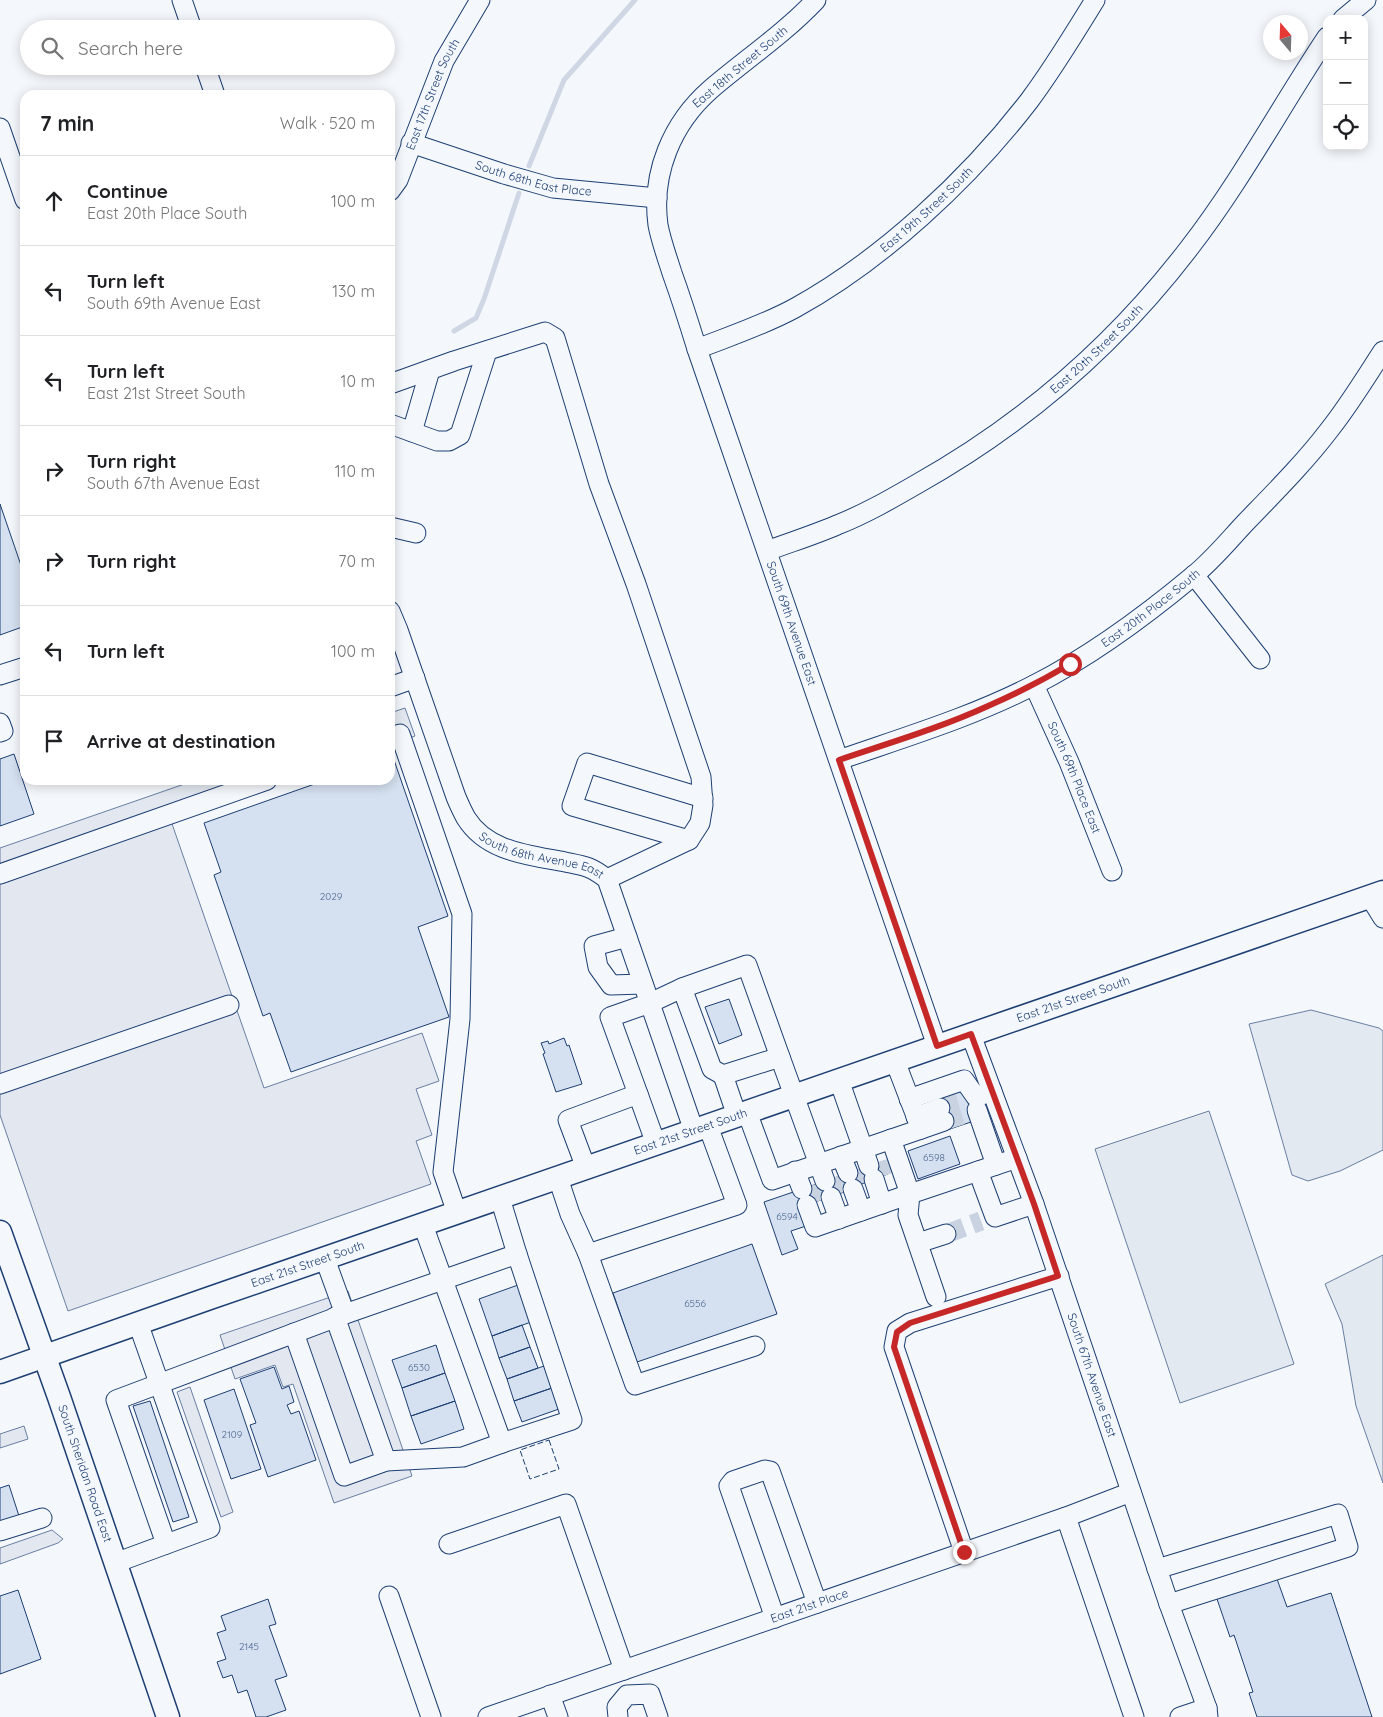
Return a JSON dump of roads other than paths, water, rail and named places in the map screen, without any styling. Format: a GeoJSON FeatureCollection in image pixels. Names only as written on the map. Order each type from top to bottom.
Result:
{"type":"FeatureCollection","features":[{"type":"Feature","properties":{"kind":"main road","name":"East 21st Street South"},"geometry":{"type":"LineString","coordinates":[[0,1372],[1376,895]]}},
{"type":"Feature","properties":{"kind":"main road","name":"South Sheridan Road East"},"geometry":{"type":"LineString","coordinates":[[0,1232],[168,1717]]}},
{"type":"Feature","properties":{"kind":"street"},"geometry":{"type":"LineString","coordinates":[[182,0],[189,20]]}},
{"type":"Feature","properties":{"kind":"street","name":"East 17th Street South"},"geometry":{"type":"LineString","coordinates":[[395,184],[444,61],[480,0]]}},
{"type":"Feature","properties":{"kind":"street","name":"East 18th Street South"},"geometry":{"type":"LineString","coordinates":[[658,198],[660,170],[669,143],[691,108],[711,89],[773,41],[816,0]]}},
{"type":"Feature","properties":{"kind":"street","name":"East 19th Street South"},"geometry":{"type":"LineString","coordinates":[[697,349],[770,320],[794,308],[823,291],[896,238],[979,160],[998,138],[1034,94],[1095,0]]}},
{"type":"Feature","properties":{"kind":"street"},"geometry":{"type":"LineString","coordinates":[[1349,15],[1366,0]]}},
{"type":"Feature","properties":{"kind":"street","name":"East 20th Street South"},"geometry":{"type":"LineString","coordinates":[[767,551],[838,525],[882,504],[928,478],[1016,421],[1067,380],[1114,336],[1190,247],[1219,206],[1323,43]]}},
{"type":"Feature","properties":{"kind":"street"},"geometry":{"type":"LineString","coordinates":[[208,75],[213,90]]}},
{"type":"Feature","properties":{"kind":"street"},"geometry":{"type":"LineString","coordinates":[[0,128],[20,186]]}},
{"type":"Feature","properties":{"kind":"street","name":"South 68th East Place"},"geometry":{"type":"LineString","coordinates":[[411,143],[553,188],[658,198]]}},
{"type":"Feature","properties":{"kind":"street","name":"South 69th Avenue East"},"geometry":{"type":"LineString","coordinates":[[658,198],[659,228],[697,349],[937,1046]]}},
{"type":"Feature","properties":{"kind":"street"},"geometry":{"type":"LineString","coordinates":[[395,382],[545,332],[555,338],[599,484],[636,584],[701,777],[703,805],[700,823],[689,840],[607,879]]}},
{"type":"Feature","properties":{"kind":"street"},"geometry":{"type":"LineString","coordinates":[[395,426],[437,441],[449,441],[460,435],[487,350]]}},
{"type":"Feature","properties":{"kind":"street","name":"East 20th Place South"},"geometry":{"type":"LineString","coordinates":[[839,760],[947,723],[987,707],[1034,685],[1112,638],[1194,576],[1279,488],[1330,430],[1383,351]]}},
{"type":"Feature","properties":{"kind":"street"},"geometry":{"type":"LineString","coordinates":[[412,432],[430,370]]}},
{"type":"Feature","properties":{"kind":"street"},"geometry":{"type":"LineString","coordinates":[[395,528],[416,533]]}},
{"type":"Feature","properties":{"kind":"street"},"geometry":{"type":"LineString","coordinates":[[1194,576],[1260,659]]}},
{"type":"Feature","properties":{"kind":"street","name":"South 68th Avenue East"},"geometry":{"type":"LineString","coordinates":[[395,623],[456,797],[467,819],[484,838],[497,846],[516,852],[593,868],[607,879],[650,1003],[701,1129],[737,1205],[588,1254]]}},
{"type":"Feature","properties":{"kind":"street"},"geometry":{"type":"LineString","coordinates":[[0,675],[20,669]]}},
{"type":"Feature","properties":{"kind":"street"},"geometry":{"type":"LineString","coordinates":[[395,685],[415,678]]}},
{"type":"Feature","properties":{"kind":"street","name":"South 69th Place East"},"geometry":{"type":"LineString","coordinates":[[1034,685],[1069,762],[1112,871]]}},
{"type":"Feature","properties":{"kind":"street"},"geometry":{"type":"LineString","coordinates":[[0,723],[3,731],[0,732]]}},
{"type":"Feature","properties":{"kind":"street"},"geometry":{"type":"LineString","coordinates":[[395,736],[400,734],[462,914],[460,1019],[443,1172],[457,1213]]}},
{"type":"Feature","properties":{"kind":"street"},"geometry":{"type":"LineString","coordinates":[[689,840],[572,806],[587,763],[703,798]]}},
{"type":"Feature","properties":{"kind":"street"},"geometry":{"type":"LineString","coordinates":[[0,874],[253,785]]}},
{"type":"Feature","properties":{"kind":"street"},"geometry":{"type":"LineString","coordinates":[[1376,895],[1383,918]]}},
{"type":"Feature","properties":{"kind":"street"},"geometry":{"type":"LineString","coordinates":[[627,937],[594,946],[598,967],[611,984],[643,984]]}},
{"type":"Feature","properties":{"kind":"street"},"geometry":{"type":"LineString","coordinates":[[656,1144],[610,1017],[747,964],[795,1096],[861,1212]]}},
{"type":"Feature","properties":{"kind":"street"},"geometry":{"type":"LineString","coordinates":[[682,988],[712,1069],[723,1075],[772,1180],[841,1175]]}},
{"type":"Feature","properties":{"kind":"street"},"geometry":{"type":"LineString","coordinates":[[0,1084],[230,1004]]}},
{"type":"Feature","properties":{"kind":"street","name":"South 67th Avenue East"},"geometry":{"type":"LineString","coordinates":[[971,1034],[977,1102],[1017,1158],[1207,1712]]}},
{"type":"Feature","properties":{"kind":"street"},"geometry":{"type":"LineString","coordinates":[[723,1075],[780,1057]]}},
{"type":"Feature","properties":{"kind":"street"},"geometry":{"type":"LineString","coordinates":[[895,1061],[915,1115]]}},
{"type":"Feature","properties":{"kind":"street"},"geometry":{"type":"LineString","coordinates":[[839,1080],[841,1175],[861,1212]]}},
{"type":"Feature","properties":{"kind":"street"},"geometry":{"type":"LineString","coordinates":[[1017,1158],[987,1168],[910,1194],[861,1212],[815,1227],[841,1175],[891,1139],[915,1115],[964,1080],[977,1102],[987,1168],[988,1219],[1034,1204]]}},
{"type":"Feature","properties":{"kind":"street"},"geometry":{"type":"LineString","coordinates":[[586,1168],[568,1120],[638,1094]]}},
{"type":"Feature","properties":{"kind":"street"},"geometry":{"type":"LineString","coordinates":[[915,1115],[942,1115]]}},
{"type":"Feature","properties":{"kind":"street"},"geometry":{"type":"LineString","coordinates":[[891,1139],[910,1194],[908,1215],[936,1298]]}},
{"type":"Feature","properties":{"kind":"street"},"geometry":{"type":"LineString","coordinates":[[558,1178],[570,1214],[588,1254],[635,1386],[755,1346]]}},
{"type":"Feature","properties":{"kind":"street"},"geometry":{"type":"LineString","coordinates":[[294,1333],[344,1476],[386,1461],[464,1457],[572,1420],[500,1198]]}},
{"type":"Feature","properties":{"kind":"street"},"geometry":{"type":"LineString","coordinates":[[423,1225],[502,1443]]}},
{"type":"Feature","properties":{"kind":"street"},"geometry":{"type":"LineString","coordinates":[[918,1243],[946,1234]]}},
{"type":"Feature","properties":{"kind":"street"},"geometry":{"type":"LineString","coordinates":[[166,1544],[116,1400],[340,1316],[517,1254]]}},
{"type":"Feature","properties":{"kind":"street"},"geometry":{"type":"LineString","coordinates":[[325,1259],[340,1316],[386,1461]]}},
{"type":"Feature","properties":{"kind":"street"},"geometry":{"type":"LineString","coordinates":[[964,1552],[894,1347],[897,1332],[910,1323],[1058,1276]]}},
{"type":"Feature","properties":{"kind":"street"},"geometry":{"type":"LineString","coordinates":[[115,1563],[210,1528],[138,1324]]}},
{"type":"Feature","properties":{"kind":"street"},"geometry":{"type":"LineString","coordinates":[[774,1618],[729,1486],[733,1481],[741,1478],[765,1470],[770,1471],[817,1603]]}},
{"type":"Feature","properties":{"kind":"street","name":"East 21st Place"},"geometry":{"type":"LineString","coordinates":[[488,1717],[1066,1517],[1131,1492]]}},
{"type":"Feature","properties":{"kind":"street"},"geometry":{"type":"LineString","coordinates":[[449,1544],[566,1504],[622,1671],[627,1695]]}},
{"type":"Feature","properties":{"kind":"street"},"geometry":{"type":"LineString","coordinates":[[1157,1569],[1338,1514],[1348,1547],[1169,1604]]}},
{"type":"Feature","properties":{"kind":"street"},"geometry":{"type":"LineString","coordinates":[[1066,1517],[1134,1717]]}},
{"type":"Feature","properties":{"kind":"street"},"geometry":{"type":"LineString","coordinates":[[0,1531],[42,1518]]}},
{"type":"Feature","properties":{"kind":"street"},"geometry":{"type":"LineString","coordinates":[[389,1596],[431,1717]]}},
{"type":"Feature","properties":{"kind":"street"},"geometry":{"type":"LineString","coordinates":[[618,1717],[617,1707],[627,1695],[650,1694],[658,1717]]}},
{"type":"Feature","properties":{"kind":"street"},"geometry":{"type":"LineString","coordinates":[[550,1695],[558,1717]]}},
{"type":"Feature","properties":{"kind":"street"},"geometry":{"type":"LineString","coordinates":[[1180,1717],[1207,1712]]}},
{"type":"Feature","properties":{"kind":"waterway"},"geometry":{"type":"LineString","coordinates":[[529,166],[564,80],[635,0]]}},
{"type":"Feature","properties":{"kind":"waterway"},"geometry":{"type":"LineString","coordinates":[[454,331],[476,318],[519,193]]}},
{"type":"Feature","properties":{"kind":"tunnel"},"geometry":{"type":"LineString","coordinates":[[940,1108],[967,1100]]}},
{"type":"Feature","properties":{"kind":"tunnel"},"geometry":{"type":"LineString","coordinates":[[944,1121],[971,1112]]}},
{"type":"Feature","properties":{"kind":"tunnel"},"geometry":{"type":"LineString","coordinates":[[879,1162],[884,1176]]}},
{"type":"Feature","properties":{"kind":"tunnel"},"geometry":{"type":"LineString","coordinates":[[858,1169],[863,1183]]}},
{"type":"Feature","properties":{"kind":"tunnel"},"geometry":{"type":"LineString","coordinates":[[835,1177],[841,1193]]}},
{"type":"Feature","properties":{"kind":"tunnel"},"geometry":{"type":"LineString","coordinates":[[813,1185],[819,1201]]}},
{"type":"Feature","properties":{"kind":"tunnel"},"geometry":{"type":"LineString","coordinates":[[946,1234],[981,1221]]}}]}
